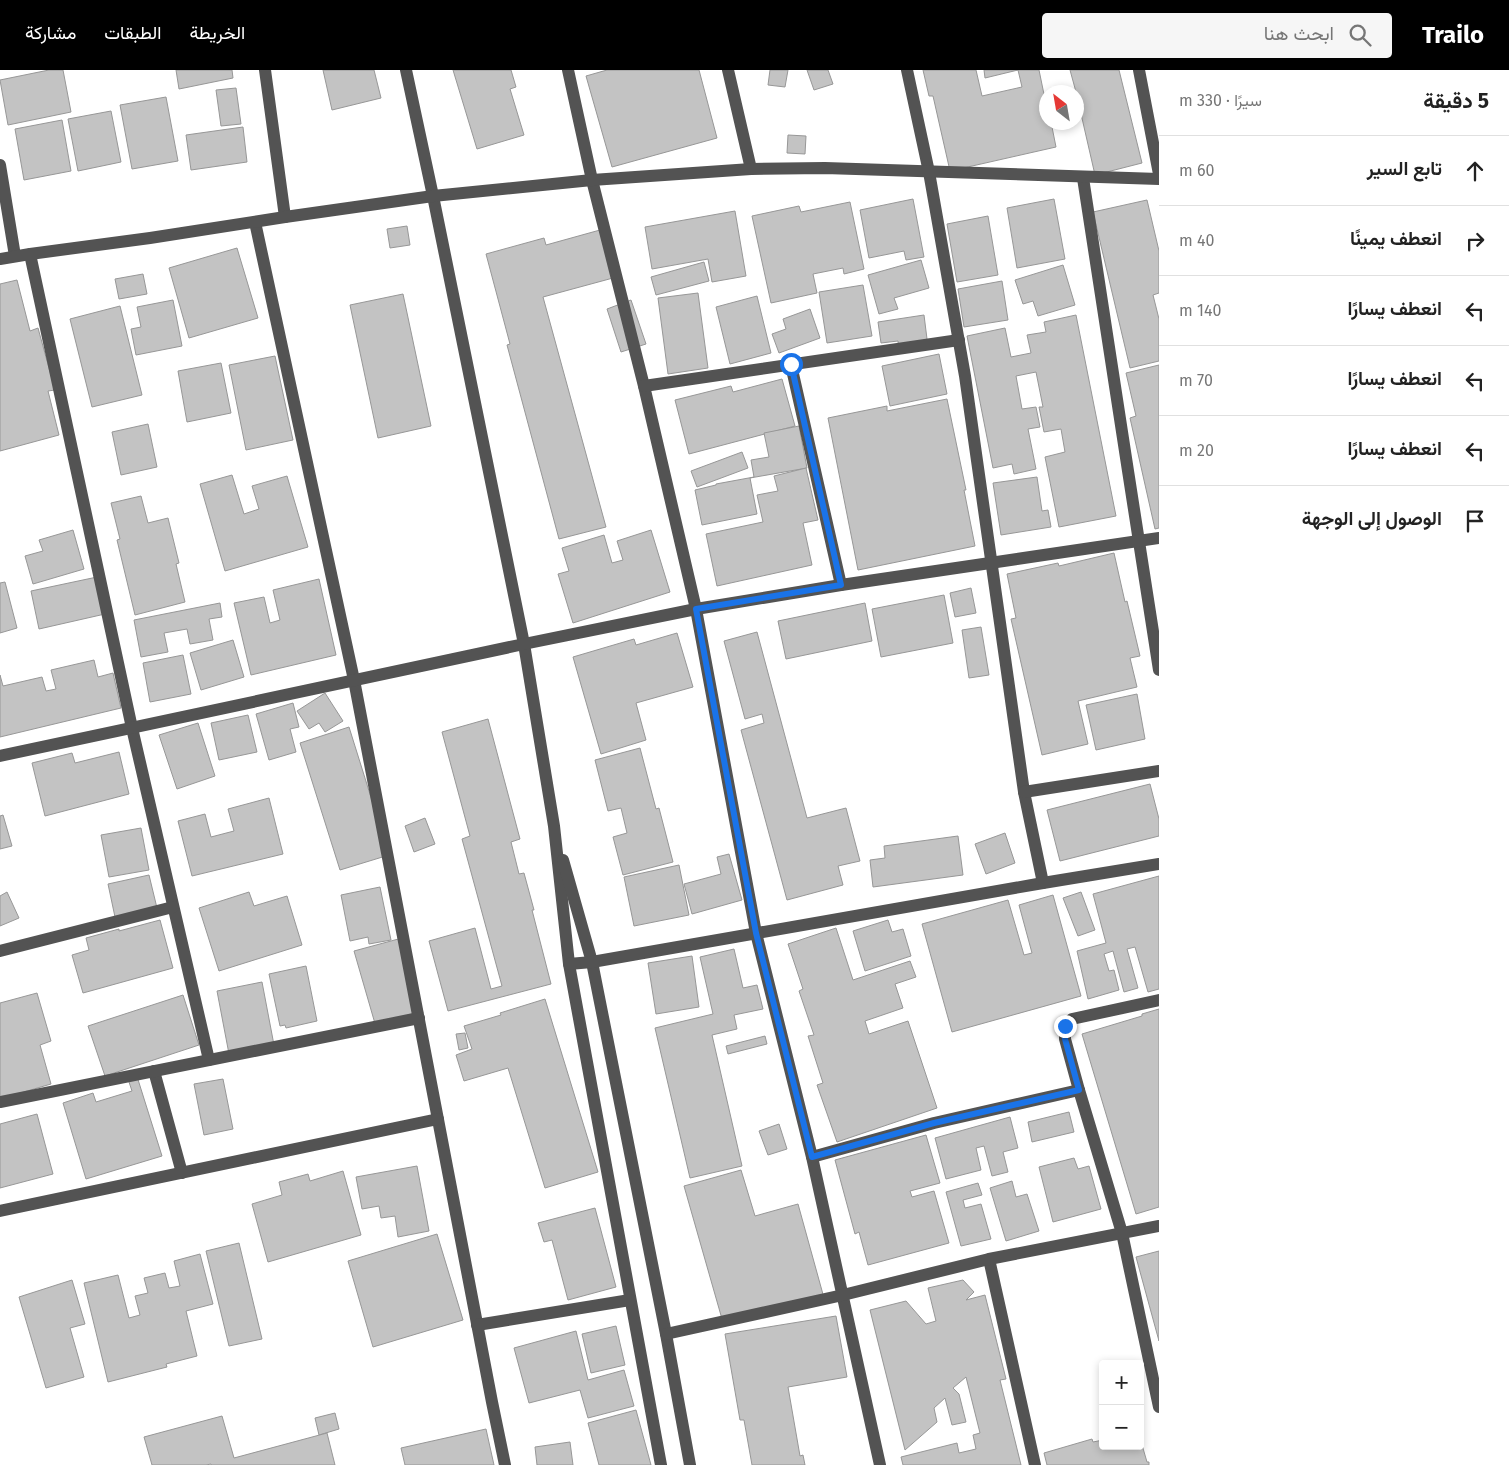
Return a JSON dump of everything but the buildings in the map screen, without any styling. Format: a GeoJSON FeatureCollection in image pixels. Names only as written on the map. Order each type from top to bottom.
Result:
{"type":"FeatureCollection","features":[{"type":"Feature","properties":{"kind":"street"},"geometry":{"type":"LineString","coordinates":[[265,70],[286,217]]}},
{"type":"Feature","properties":{"kind":"street"},"geometry":{"type":"LineString","coordinates":[[406,70],[524,644],[554,826],[569,964],[661,1465]]}},
{"type":"Feature","properties":{"kind":"street"},"geometry":{"type":"LineString","coordinates":[[568,70],[592,180],[644,386],[696,609],[756,933],[812,1157],[880,1465]]}},
{"type":"Feature","properties":{"kind":"street"},"geometry":{"type":"LineString","coordinates":[[728,70],[751,169]]}},
{"type":"Feature","properties":{"kind":"street"},"geometry":{"type":"LineString","coordinates":[[907,70],[929,172],[959,340],[1024,792],[1043,883]]}},
{"type":"Feature","properties":{"kind":"street"},"geometry":{"type":"LineString","coordinates":[[1139,70],[1159,174]]}},
{"type":"Feature","properties":{"kind":"street"},"geometry":{"type":"LineString","coordinates":[[0,165],[15,256]]}},
{"type":"Feature","properties":{"kind":"street"},"geometry":{"type":"LineString","coordinates":[[0,259],[433,196],[592,180],[751,169],[824,168],[1159,179]]}},
{"type":"Feature","properties":{"kind":"street"},"geometry":{"type":"LineString","coordinates":[[1083,178],[1108,351],[1140,541],[1159,670]]}},
{"type":"Feature","properties":{"kind":"street"},"geometry":{"type":"LineString","coordinates":[[255,222],[354,680],[505,1465]]}},
{"type":"Feature","properties":{"kind":"street"},"geometry":{"type":"LineString","coordinates":[[30,254],[132,728],[209,1060]]}},
{"type":"Feature","properties":{"kind":"street"},"geometry":{"type":"LineString","coordinates":[[644,386],[959,340]]}},
{"type":"Feature","properties":{"kind":"street"},"geometry":{"type":"LineString","coordinates":[[791,364],[841,585]]}},
{"type":"Feature","properties":{"kind":"street"},"geometry":{"type":"LineString","coordinates":[[0,756],[696,609],[990,562],[1159,538]]}},
{"type":"Feature","properties":{"kind":"street"},"geometry":{"type":"LineString","coordinates":[[1024,792],[1159,771]]}},
{"type":"Feature","properties":{"kind":"street"},"geometry":{"type":"LineString","coordinates":[[554,826],[592,962],[690,1465]]}},
{"type":"Feature","properties":{"kind":"street"},"geometry":{"type":"LineString","coordinates":[[569,964],[592,962],[1159,864]]}},
{"type":"Feature","properties":{"kind":"street"},"geometry":{"type":"LineString","coordinates":[[0,951],[173,906]]}},
{"type":"Feature","properties":{"kind":"street"},"geometry":{"type":"LineString","coordinates":[[1159,1000],[1072,1019],[1065,1026],[1065,1039],[1079,1090],[1122,1233],[1159,1406]]}},
{"type":"Feature","properties":{"kind":"street"},"geometry":{"type":"LineString","coordinates":[[0,1102],[419,1018]]}},
{"type":"Feature","properties":{"kind":"street"},"geometry":{"type":"LineString","coordinates":[[154,1071],[182,1173]]}},
{"type":"Feature","properties":{"kind":"street"},"geometry":{"type":"LineString","coordinates":[[812,1157],[934,1123],[1079,1090]]}},
{"type":"Feature","properties":{"kind":"street"},"geometry":{"type":"LineString","coordinates":[[0,1211],[438,1119]]}},
{"type":"Feature","properties":{"kind":"street"},"geometry":{"type":"LineString","coordinates":[[666,1334],[843,1295],[989,1259],[1159,1226]]}},
{"type":"Feature","properties":{"kind":"street"},"geometry":{"type":"LineString","coordinates":[[989,1259],[1035,1465]]}},
{"type":"Feature","properties":{"kind":"street"},"geometry":{"type":"LineString","coordinates":[[477,1325],[630,1300]]}},
{"type":"Feature","properties":{"kind":"route"},"geometry":{"type":"LineString","coordinates":[[791,364],[841,585],[696,609],[756,933],[812,1157],[934,1123],[1079,1090],[1065,1039],[1065,1026]]}}]}
